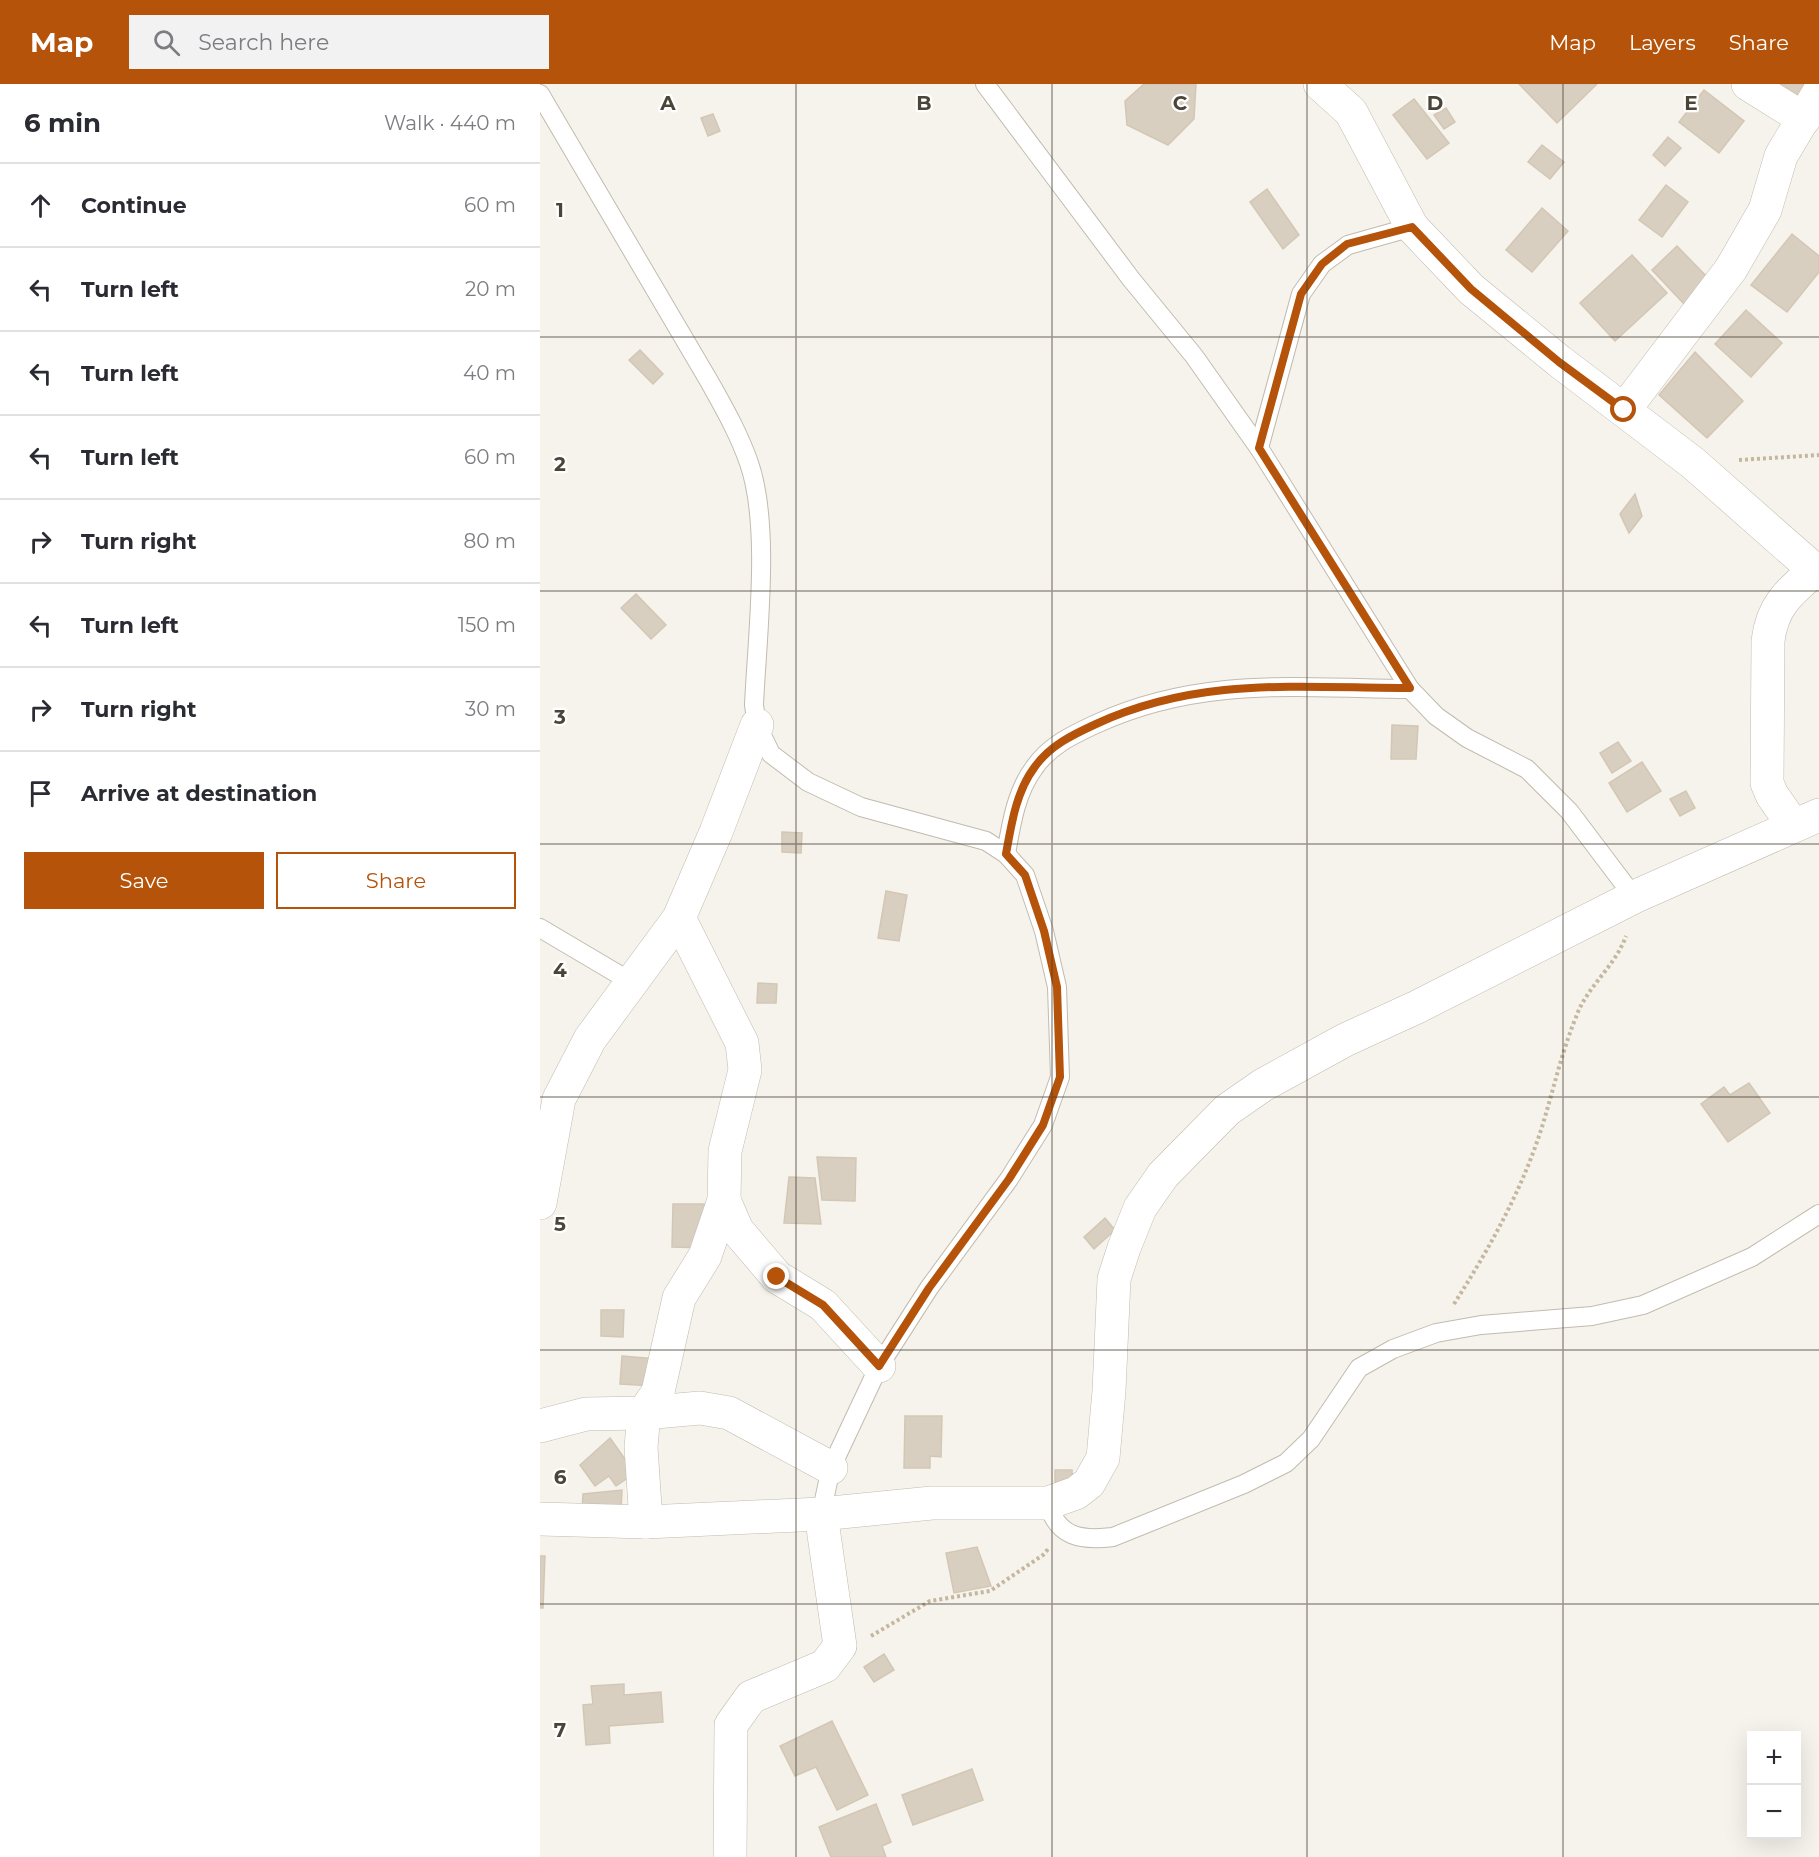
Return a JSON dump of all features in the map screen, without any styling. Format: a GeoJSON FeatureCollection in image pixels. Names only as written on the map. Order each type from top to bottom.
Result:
{"type":"FeatureCollection","features":[{"type":"Feature","properties":{"kind":"street"},"geometry":{"type":"LineString","coordinates":[[540,1520],[646,1522],[821,1514],[932,1503],[1055,1517],[1076,1493],[1089,1483],[1103,1458],[1109,1391],[1114,1279],[1140,1208],[1162,1175],[1227,1110],[1263,1085],[1346,1040],[1417,1007],[1634,897],[1806,820],[1772,795],[1767,783],[1768,641],[1771,621],[1781,603],[1817,572],[1693,463],[1559,362],[1471,289],[1412,227],[1351,112],[1320,84]]}},
{"type":"Feature","properties":{"kind":"street"},"geometry":{"type":"LineString","coordinates":[[1624,410],[1731,268],[1765,210],[1781,156],[1812,105],[1748,84]]}},
{"type":"Feature","properties":{"kind":"street"},"geometry":{"type":"LineString","coordinates":[[540,1203],[559,1099],[590,1039],[679,918],[716,832],[757,725]]}},
{"type":"Feature","properties":{"kind":"street"},"geometry":{"type":"LineString","coordinates":[[646,1522],[641,1447],[644,1413],[658,1392],[679,1298],[705,1256],[724,1200],[725,1151],[745,1070],[742,1043],[679,918]]}},
{"type":"Feature","properties":{"kind":"street"},"geometry":{"type":"LineString","coordinates":[[724,1200],[736,1230],[777,1277],[823,1305],[879,1366]]}},
{"type":"Feature","properties":{"kind":"street"},"geometry":{"type":"LineString","coordinates":[[540,1426],[586,1414],[644,1413],[699,1408],[729,1413],[831,1468]]}},
{"type":"Feature","properties":{"kind":"street"},"geometry":{"type":"LineString","coordinates":[[730,1857],[731,1725],[751,1697],[825,1666],[840,1646],[821,1514]]}},
{"type":"Feature","properties":{"kind":"lane"},"geometry":{"type":"LineString","coordinates":[[986,84],[1131,279],[1194,356],[1259,448],[1410,688],[1436,716],[1467,738],[1527,769],[1569,811],[1634,897]]}},
{"type":"Feature","properties":{"kind":"lane"},"geometry":{"type":"LineString","coordinates":[[540,94],[547,120],[625,242],[709,381],[750,465],[757,506],[760,560],[754,705],[757,725],[771,754],[808,782],[861,807],[986,841],[1006,854],[1025,875],[1044,931],[1057,987],[1060,1077],[1043,1125],[1009,1179],[929,1288],[879,1366],[831,1468],[821,1514]]}},
{"type":"Feature","properties":{"kind":"lane"},"geometry":{"type":"LineString","coordinates":[[1259,448],[1301,294],[1322,264],[1347,244],[1412,227]]}},
{"type":"Feature","properties":{"kind":"lane"},"geometry":{"type":"LineString","coordinates":[[1006,854],[1020,795],[1033,769],[1048,752],[1064,740],[1109,718],[1155,701],[1199,691],[1240,687],[1410,688]]}},
{"type":"Feature","properties":{"kind":"lane"},"geometry":{"type":"LineString","coordinates":[[540,928],[633,982]]}},
{"type":"Feature","properties":{"kind":"lane"},"geometry":{"type":"LineString","coordinates":[[1055,1517],[1071,1536],[1093,1539],[1113,1537],[1212,1497],[1286,1463],[1311,1439],[1359,1368],[1393,1349],[1436,1333],[1481,1325],[1592,1316],[1643,1305],[1752,1257],[1819,1214]]}},
{"type":"Feature","properties":{"kind":"path"},"geometry":{"type":"LineString","coordinates":[[1693,463],[1819,455]]}},
{"type":"Feature","properties":{"kind":"path"},"geometry":{"type":"LineString","coordinates":[[1436,1333],[1503,1223],[1541,1131],[1558,1066],[1577,1014],[1593,985],[1621,949],[1633,915],[1634,897]]}},
{"type":"Feature","properties":{"kind":"path"},"geometry":{"type":"LineString","coordinates":[[840,1646],[860,1643],[930,1601],[990,1591],[1043,1555],[1055,1517]]}},
{"type":"Feature","properties":{"kind":"building"},"geometry":{"type":"Polygon","coordinates":[[[1144,84],[1196,84],[1194,119],[1168,145],[1127,125],[1125,101],[1144,84]]]}},
{"type":"Feature","properties":{"kind":"building"},"geometry":{"type":"Polygon","coordinates":[[[1519,84],[1597,84],[1557,123],[1519,84]]]}},
{"type":"Feature","properties":{"kind":"building"},"geometry":{"type":"Polygon","coordinates":[[[1779,84],[1812,84],[1801,99],[1779,84]]]}},
{"type":"Feature","properties":{"kind":"building"},"geometry":{"type":"Polygon","coordinates":[[[1704,90],[1744,121],[1719,153],[1679,122],[1704,90]]]}},
{"type":"Feature","properties":{"kind":"building"},"geometry":{"type":"Polygon","coordinates":[[[1414,99],[1449,143],[1427,159],[1393,115],[1414,99]]]}},
{"type":"Feature","properties":{"kind":"building"},"geometry":{"type":"Polygon","coordinates":[[[1446,108],[1455,122],[1444,129],[1434,115],[1446,108]]]}},
{"type":"Feature","properties":{"kind":"building"},"geometry":{"type":"Polygon","coordinates":[[[713,114],[720,131],[708,136],[701,118],[713,114]]]}},
{"type":"Feature","properties":{"kind":"building"},"geometry":{"type":"Polygon","coordinates":[[[1668,137],[1681,148],[1665,166],[1653,155],[1668,137]]]}},
{"type":"Feature","properties":{"kind":"building"},"geometry":{"type":"Polygon","coordinates":[[[1542,145],[1564,162],[1550,179],[1528,162],[1542,145]]]}},
{"type":"Feature","properties":{"kind":"building"},"geometry":{"type":"Polygon","coordinates":[[[1666,185],[1688,202],[1662,237],[1639,220],[1666,185]]]}},
{"type":"Feature","properties":{"kind":"building"},"geometry":{"type":"Polygon","coordinates":[[[1267,189],[1299,235],[1283,249],[1250,202],[1267,189]]]}},
{"type":"Feature","properties":{"kind":"building"},"geometry":{"type":"Polygon","coordinates":[[[1542,208],[1568,231],[1532,272],[1506,250],[1542,208]]]}},
{"type":"Feature","properties":{"kind":"building"},"geometry":{"type":"Polygon","coordinates":[[[1792,234],[1819,256],[1819,272],[1787,312],[1751,285],[1792,234]]]}},
{"type":"Feature","properties":{"kind":"building"},"geometry":{"type":"Polygon","coordinates":[[[1677,246],[1710,280],[1684,304],[1652,270],[1677,246]]]}},
{"type":"Feature","properties":{"kind":"building"},"geometry":{"type":"Polygon","coordinates":[[[1632,255],[1667,293],[1615,341],[1580,303],[1632,255]]]}},
{"type":"Feature","properties":{"kind":"building"},"geometry":{"type":"Polygon","coordinates":[[[1746,310],[1782,343],[1751,377],[1715,344],[1746,310]]]}},
{"type":"Feature","properties":{"kind":"building"},"geometry":{"type":"Polygon","coordinates":[[[640,350],[663,374],[653,384],[629,360],[640,350]]]}},
{"type":"Feature","properties":{"kind":"building"},"geometry":{"type":"Polygon","coordinates":[[[1695,352],[1743,401],[1707,438],[1659,395],[1695,352]]]}},
{"type":"Feature","properties":{"kind":"building"},"geometry":{"type":"Polygon","coordinates":[[[1635,494],[1642,516],[1629,533],[1620,514],[1635,494]]]}},
{"type":"Feature","properties":{"kind":"building"},"geometry":{"type":"Polygon","coordinates":[[[636,594],[666,625],[651,639],[621,608],[636,594]]]}},
{"type":"Feature","properties":{"kind":"building"},"geometry":{"type":"Polygon","coordinates":[[[1392,725],[1418,726],[1416,759],[1391,759],[1392,725]]]}},
{"type":"Feature","properties":{"kind":"building"},"geometry":{"type":"Polygon","coordinates":[[[1618,742],[1631,761],[1612,773],[1600,753],[1618,742]]]}},
{"type":"Feature","properties":{"kind":"building"},"geometry":{"type":"Polygon","coordinates":[[[1642,762],[1661,791],[1627,812],[1609,783],[1642,762]]]}},
{"type":"Feature","properties":{"kind":"building"},"geometry":{"type":"Polygon","coordinates":[[[1686,791],[1695,808],[1680,816],[1670,799],[1686,791]]]}},
{"type":"Feature","properties":{"kind":"building"},"geometry":{"type":"Polygon","coordinates":[[[782,832],[802,833],[801,853],[782,852],[782,832]]]}},
{"type":"Feature","properties":{"kind":"building"},"geometry":{"type":"Polygon","coordinates":[[[886,891],[907,895],[899,941],[878,938],[886,891]]]}},
{"type":"Feature","properties":{"kind":"building"},"geometry":{"type":"Polygon","coordinates":[[[758,983],[777,984],[776,1003],[757,1003],[758,983]]]}},
{"type":"Feature","properties":{"kind":"building"},"geometry":{"type":"Polygon","coordinates":[[[1749,1083],[1770,1113],[1728,1142],[1701,1104],[1724,1087],[1730,1095],[1749,1083]]]}},
{"type":"Feature","properties":{"kind":"building"},"geometry":{"type":"Polygon","coordinates":[[[817,1157],[856,1158],[855,1201],[822,1200],[817,1157]]]}},
{"type":"Feature","properties":{"kind":"building"},"geometry":{"type":"Polygon","coordinates":[[[789,1177],[815,1178],[821,1224],[784,1223],[789,1177]]]}},
{"type":"Feature","properties":{"kind":"building"},"geometry":{"type":"Polygon","coordinates":[[[673,1204],[708,1204],[706,1248],[672,1247],[673,1204]]]}},
{"type":"Feature","properties":{"kind":"building"},"geometry":{"type":"Polygon","coordinates":[[[1105,1218],[1115,1230],[1094,1249],[1084,1237],[1105,1218]]]}},
{"type":"Feature","properties":{"kind":"building"},"geometry":{"type":"Polygon","coordinates":[[[601,1310],[624,1310],[623,1337],[601,1336],[601,1310]]]}},
{"type":"Feature","properties":{"kind":"building"},"geometry":{"type":"Polygon","coordinates":[[[622,1356],[657,1359],[655,1386],[620,1384],[622,1356]]]}},
{"type":"Feature","properties":{"kind":"building"},"geometry":{"type":"Polygon","coordinates":[[[905,1416],[942,1416],[941,1457],[930,1456],[930,1468],[904,1468],[905,1416]]]}},
{"type":"Feature","properties":{"kind":"building"},"geometry":{"type":"Polygon","coordinates":[[[610,1438],[635,1473],[616,1486],[609,1476],[595,1486],[580,1465],[610,1438]]]}},
{"type":"Feature","properties":{"kind":"building"},"geometry":{"type":"Polygon","coordinates":[[[1055,1470],[1072,1470],[1073,1492],[1055,1493],[1055,1470]]]}},
{"type":"Feature","properties":{"kind":"building"},"geometry":{"type":"Polygon","coordinates":[[[622,1490],[621,1510],[582,1509],[583,1494],[622,1490]]]}},
{"type":"Feature","properties":{"kind":"building"},"geometry":{"type":"Polygon","coordinates":[[[977,1547],[991,1586],[954,1593],[946,1553],[977,1547]]]}},
{"type":"Feature","properties":{"kind":"building"},"geometry":{"type":"Polygon","coordinates":[[[540,1556],[545,1556],[543,1608],[540,1608],[540,1556]]]}},
{"type":"Feature","properties":{"kind":"building"},"geometry":{"type":"Polygon","coordinates":[[[884,1654],[894,1670],[874,1682],[864,1667],[884,1654]]]}},
{"type":"Feature","properties":{"kind":"building"},"geometry":{"type":"Polygon","coordinates":[[[624,1684],[624,1695],[661,1692],[663,1722],[609,1726],[610,1743],[586,1745],[583,1705],[593,1704],[591,1686],[624,1684]]]}},
{"type":"Feature","properties":{"kind":"building"},"geometry":{"type":"Polygon","coordinates":[[[832,1721],[868,1795],[837,1810],[816,1767],[795,1776],[780,1746],[832,1721]]]}},
{"type":"Feature","properties":{"kind":"building"},"geometry":{"type":"Polygon","coordinates":[[[972,1769],[983,1800],[913,1825],[902,1795],[972,1769]]]}},
{"type":"Feature","properties":{"kind":"building"},"geometry":{"type":"Polygon","coordinates":[[[876,1804],[891,1842],[882,1846],[886,1857],[831,1857],[819,1827],[876,1804]]]}},
{"type":"Feature","properties":{"kind":"route"},"geometry":{"type":"LineString","coordinates":[[777,1277],[823,1305],[879,1366],[929,1288],[1009,1179],[1043,1125],[1060,1077],[1061,1047],[1057,987],[1044,931],[1025,875],[1006,854],[1020,795],[1033,769],[1048,752],[1073,734],[1109,718],[1155,701],[1199,691],[1240,687],[1410,688],[1305,526],[1259,448],[1301,294],[1322,264],[1347,244],[1412,227],[1471,289],[1559,362],[1624,410]]}}]}
